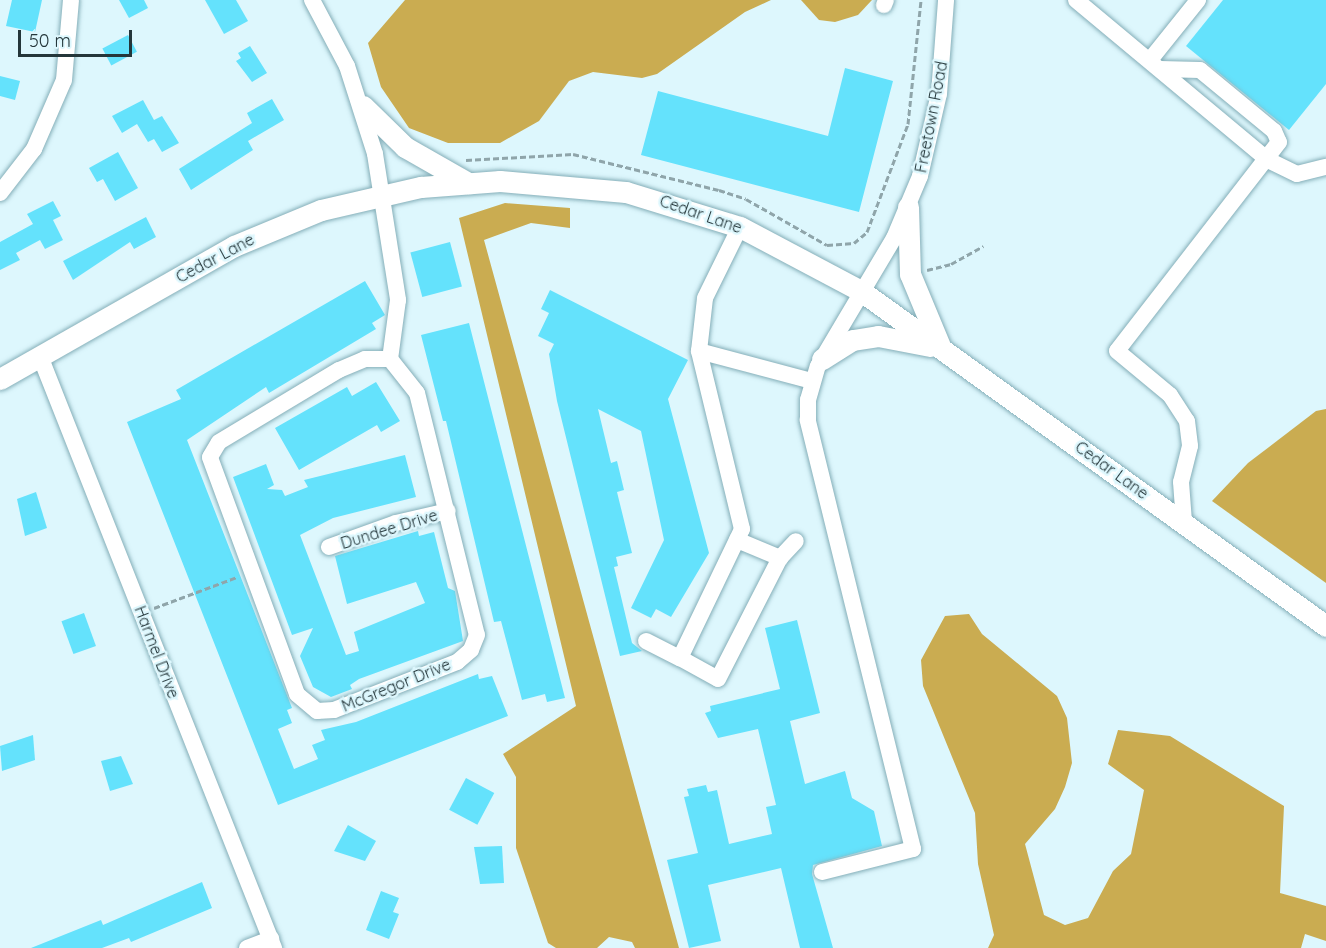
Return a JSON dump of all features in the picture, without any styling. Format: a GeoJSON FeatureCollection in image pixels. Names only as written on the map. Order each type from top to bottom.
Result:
{"type":"FeatureCollection","features":[{"type":"Feature","properties":{"kind":"main road"},"geometry":{"type":"LineString","coordinates":[[363,106],[405,147],[468,183]]}},
{"type":"Feature","properties":{"kind":"main road","name":"Cedar Lane"},"geometry":{"type":"LineString","coordinates":[[0,379],[252,237],[321,210],[383,195],[468,183],[546,182],[626,192],[740,226],[861,291],[1326,626]]}},
{"type":"Feature","properties":{"kind":"main road"},"geometry":{"type":"LineString","coordinates":[[908,207],[908,259],[914,287],[942,349]]}},
{"type":"Feature","properties":{"kind":"main road"},"geometry":{"type":"LineString","coordinates":[[822,359],[853,340],[878,336],[942,349]]}},
{"type":"Feature","properties":{"kind":"street"},"geometry":{"type":"LineString","coordinates":[[0,194],[34,149],[64,80],[71,0]]}},
{"type":"Feature","properties":{"kind":"street"},"geometry":{"type":"LineString","coordinates":[[312,0],[363,106],[383,195],[398,300],[390,359]]}},
{"type":"Feature","properties":{"kind":"street","name":"Freetown Road"},"geometry":{"type":"LineString","coordinates":[[822,872],[913,849],[808,420],[812,381],[822,359],[908,207],[939,94],[946,0]]}},
{"type":"Feature","properties":{"kind":"street"},"geometry":{"type":"LineString","coordinates":[[1076,0],[1268,160],[1297,174],[1326,167]]}},
{"type":"Feature","properties":{"kind":"street"},"geometry":{"type":"LineString","coordinates":[[1155,64],[1198,0]]}},
{"type":"Feature","properties":{"kind":"street"},"geometry":{"type":"LineString","coordinates":[[1155,64],[1200,70],[1274,131],[1279,142],[1268,160],[1118,351],[1170,395],[1187,422],[1190,446],[1182,482],[1184,522]]}},
{"type":"Feature","properties":{"kind":"street"},"geometry":{"type":"LineString","coordinates":[[680,658],[742,530],[699,351],[705,298],[740,226]]}},
{"type":"Feature","properties":{"kind":"street"},"geometry":{"type":"LineString","coordinates":[[699,351],[812,381]]}},
{"type":"Feature","properties":{"kind":"street","name":"Harmel Drive"},"geometry":{"type":"LineString","coordinates":[[40,356],[272,943]]}},
{"type":"Feature","properties":{"kind":"street","name":"McGregor Drive"},"geometry":{"type":"LineString","coordinates":[[365,359],[390,359],[417,393],[448,511],[478,625],[471,650],[457,662],[334,710],[317,711],[297,694],[213,475],[214,448],[339,370],[365,359]]}},
{"type":"Feature","properties":{"kind":"street","name":"Dundee Drive"},"geometry":{"type":"LineString","coordinates":[[329,547],[388,525],[448,511]]}},
{"type":"Feature","properties":{"kind":"street"},"geometry":{"type":"LineString","coordinates":[[737,540],[780,558]]}},
{"type":"Feature","properties":{"kind":"street"},"geometry":{"type":"LineString","coordinates":[[646,641],[718,679],[780,558],[796,541]]}},
{"type":"Feature","properties":{"kind":"street"},"geometry":{"type":"LineString","coordinates":[[247,948],[272,943]]}},
{"type":"Feature","properties":{"kind":"path"},"geometry":{"type":"LineString","coordinates":[[459,160],[573,154],[719,190],[746,199],[827,245],[854,243],[867,232],[908,124],[921,0]]}},
{"type":"Feature","properties":{"kind":"path"},"geometry":{"type":"LineString","coordinates":[[921,271],[951,264],[983,246]]}},
{"type":"Feature","properties":{"kind":"path"},"geometry":{"type":"LineString","coordinates":[[144,617],[167,601],[184,599],[250,572]]}},
{"type":"Feature","properties":{"kind":"shaded area"},"geometry":{"type":"Polygon","coordinates":[[[405,0],[771,0],[745,12],[657,74],[642,78],[593,72],[569,81],[539,121],[500,143],[448,143],[409,128],[381,87],[368,43],[405,0]]]}},
{"type":"Feature","properties":{"kind":"shaded area"},"geometry":{"type":"Polygon","coordinates":[[[801,0],[872,0],[858,15],[835,22],[819,20],[801,0]]]}},
{"type":"Feature","properties":{"kind":"shaded area"},"geometry":{"type":"Polygon","coordinates":[[[505,203],[570,208],[570,228],[531,223],[484,240],[679,948],[635,948],[632,942],[609,937],[597,948],[556,948],[548,943],[516,848],[516,777],[503,754],[576,706],[459,218],[505,203]]]}},
{"type":"Feature","properties":{"kind":"shaded area"},"geometry":{"type":"Polygon","coordinates":[[[1326,409],[1326,583],[1212,501],[1248,463],[1316,411],[1326,409]]]}},
{"type":"Feature","properties":{"kind":"shaded area"},"geometry":{"type":"Polygon","coordinates":[[[969,614],[982,634],[1057,696],[1067,718],[1072,763],[1065,787],[1055,809],[1025,844],[1044,915],[1065,925],[1088,918],[1113,871],[1131,854],[1144,790],[1108,764],[1118,730],[1170,736],[1284,806],[1280,893],[1326,906],[1326,941],[1305,934],[1301,948],[988,948],[994,935],[978,864],[975,813],[923,686],[921,660],[945,616],[969,614]]]}},
{"type":"Feature","properties":{"kind":"building"},"geometry":{"type":"Polygon","coordinates":[[[12,0],[42,0],[35,32],[6,26],[12,0]]]}},
{"type":"Feature","properties":{"kind":"building"},"geometry":{"type":"Polygon","coordinates":[[[119,0],[144,0],[148,8],[129,18],[119,0]]]}},
{"type":"Feature","properties":{"kind":"building"},"geometry":{"type":"Polygon","coordinates":[[[205,0],[236,0],[248,21],[224,34],[205,0]]]}},
{"type":"Feature","properties":{"kind":"building"},"geometry":{"type":"Polygon","coordinates":[[[1223,0],[1326,0],[1326,84],[1289,130],[1186,46],[1223,0]]]}},
{"type":"Feature","properties":{"kind":"building"},"geometry":{"type":"Polygon","coordinates":[[[128,35],[137,52],[111,65],[102,49],[128,35]]]}},
{"type":"Feature","properties":{"kind":"building"},"geometry":{"type":"Polygon","coordinates":[[[250,46],[267,73],[252,82],[236,61],[241,58],[238,53],[250,46]]]}},
{"type":"Feature","properties":{"kind":"building"},"geometry":{"type":"Polygon","coordinates":[[[845,68],[893,81],[859,212],[641,155],[658,91],[828,136],[845,68]]]}},
{"type":"Feature","properties":{"kind":"building"},"geometry":{"type":"Polygon","coordinates":[[[0,76],[20,81],[15,100],[0,96],[0,76]]]}},
{"type":"Feature","properties":{"kind":"building"},"geometry":{"type":"Polygon","coordinates":[[[272,99],[284,120],[248,141],[253,150],[191,190],[179,169],[252,123],[247,113],[272,99]]]}},
{"type":"Feature","properties":{"kind":"building"},"geometry":{"type":"Polygon","coordinates":[[[143,100],[154,120],[162,116],[179,143],[162,152],[154,139],[148,142],[137,124],[122,133],[112,116],[143,100]]]}},
{"type":"Feature","properties":{"kind":"building"},"geometry":{"type":"Polygon","coordinates":[[[118,152],[138,188],[115,201],[103,179],[97,182],[89,168],[118,152]]]}},
{"type":"Feature","properties":{"kind":"building"},"geometry":{"type":"Polygon","coordinates":[[[53,201],[61,216],[53,220],[63,240],[45,249],[40,240],[16,253],[20,260],[0,270],[0,242],[33,224],[27,214],[53,201]]]}},
{"type":"Feature","properties":{"kind":"building"},"geometry":{"type":"Polygon","coordinates":[[[146,217],[156,237],[134,249],[130,242],[73,280],[63,261],[146,217]]]}},
{"type":"Feature","properties":{"kind":"building"},"geometry":{"type":"Polygon","coordinates":[[[450,242],[462,286],[422,297],[410,253],[450,242]]]}},
{"type":"Feature","properties":{"kind":"building"},"geometry":{"type":"Polygon","coordinates":[[[365,281],[385,315],[372,323],[376,329],[269,393],[266,387],[187,440],[292,708],[287,710],[292,723],[278,729],[294,769],[318,759],[312,745],[325,740],[321,730],[356,722],[478,674],[479,679],[492,676],[508,716],[278,805],[127,422],[181,399],[176,390],[365,281]]]}},
{"type":"Feature","properties":{"kind":"building"},"geometry":{"type":"Polygon","coordinates":[[[550,290],[688,360],[668,399],[709,553],[671,617],[656,609],[651,618],[631,608],[664,540],[641,431],[598,409],[611,463],[617,461],[624,490],[617,492],[632,553],[616,557],[618,566],[614,567],[632,643],[642,651],[620,656],[557,401],[549,354],[554,344],[538,336],[549,313],[541,309],[550,290]]]}},
{"type":"Feature","properties":{"kind":"building"},"geometry":{"type":"Polygon","coordinates":[[[469,323],[565,698],[547,702],[545,694],[522,700],[501,621],[494,622],[446,421],[443,421],[421,335],[469,323]]]}},
{"type":"Feature","properties":{"kind":"building"},"geometry":{"type":"Polygon","coordinates":[[[376,382],[400,421],[381,432],[377,425],[299,470],[275,428],[347,387],[352,396],[376,382]]]}},
{"type":"Feature","properties":{"kind":"building"},"geometry":{"type":"Polygon","coordinates":[[[405,455],[416,497],[333,518],[300,535],[346,655],[359,651],[354,632],[425,603],[416,582],[347,604],[335,556],[418,531],[419,536],[434,532],[448,588],[455,591],[463,641],[359,679],[350,685],[352,689],[331,697],[313,687],[300,656],[313,628],[292,635],[233,477],[266,464],[274,485],[267,489],[282,490],[285,496],[308,487],[304,480],[405,455]]]}},
{"type":"Feature","properties":{"kind":"building"},"geometry":{"type":"Polygon","coordinates":[[[36,492],[47,528],[25,536],[17,499],[36,492]]]}},
{"type":"Feature","properties":{"kind":"building"},"geometry":{"type":"Polygon","coordinates":[[[84,613],[96,646],[73,654],[61,621],[84,613]]]}},
{"type":"Feature","properties":{"kind":"building"},"geometry":{"type":"Polygon","coordinates":[[[797,620],[820,713],[790,721],[805,784],[845,771],[852,798],[874,811],[882,846],[813,865],[812,874],[833,948],[800,948],[781,868],[708,885],[721,941],[689,948],[667,860],[698,853],[684,797],[689,796],[687,789],[706,785],[708,792],[717,790],[729,844],[772,834],[766,807],[776,805],[758,729],[718,738],[705,713],[711,711],[710,706],[780,689],[765,628],[797,620]]]}},
{"type":"Feature","properties":{"kind":"building"},"geometry":{"type":"Polygon","coordinates":[[[33,735],[35,760],[2,771],[0,746],[33,735]]]}},
{"type":"Feature","properties":{"kind":"building"},"geometry":{"type":"Polygon","coordinates":[[[121,756],[133,784],[110,791],[101,761],[121,756]]]}},
{"type":"Feature","properties":{"kind":"building"},"geometry":{"type":"Polygon","coordinates":[[[466,778],[494,793],[477,825],[449,810],[466,778]]]}},
{"type":"Feature","properties":{"kind":"building"},"geometry":{"type":"Polygon","coordinates":[[[348,825],[376,841],[365,861],[334,851],[348,825]]]}},
{"type":"Feature","properties":{"kind":"building"},"geometry":{"type":"Polygon","coordinates":[[[502,846],[504,883],[480,884],[474,847],[502,846]]]}},
{"type":"Feature","properties":{"kind":"building"},"geometry":{"type":"Polygon","coordinates":[[[202,882],[212,908],[131,942],[129,938],[102,948],[31,948],[101,920],[103,925],[202,882]]]}},
{"type":"Feature","properties":{"kind":"building"},"geometry":{"type":"Polygon","coordinates":[[[381,891],[399,898],[393,912],[399,914],[389,939],[366,930],[381,891]]]}}]}
